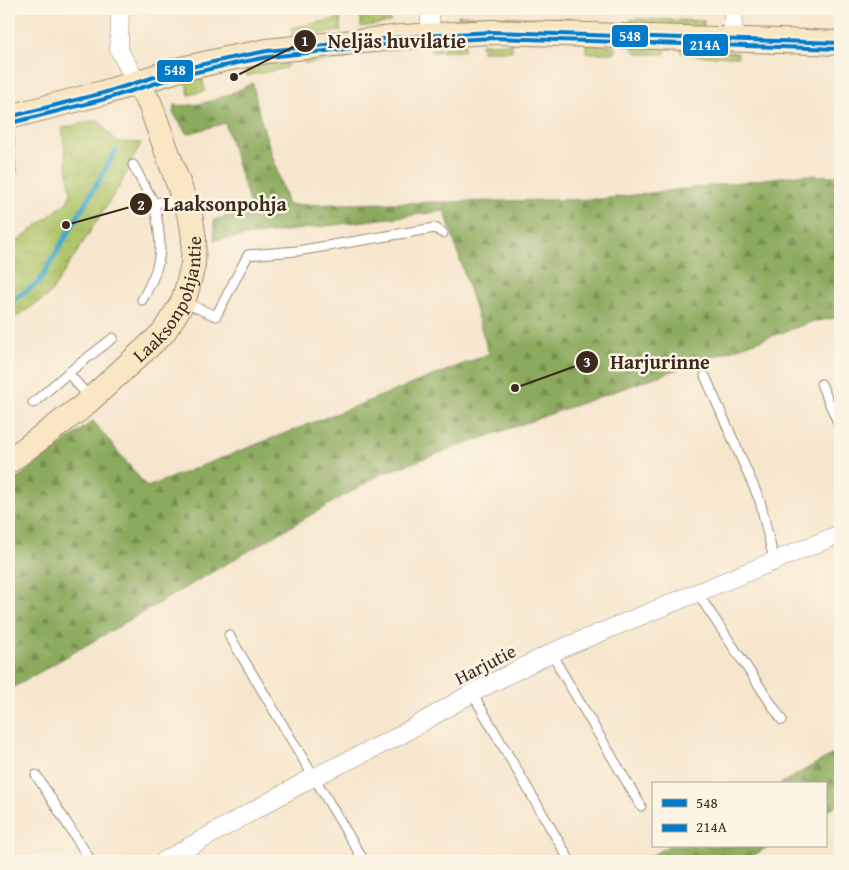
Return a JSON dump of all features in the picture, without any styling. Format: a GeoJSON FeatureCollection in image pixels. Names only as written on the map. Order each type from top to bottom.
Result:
{"type":"FeatureCollection","features":[{"type":"Feature","properties":{"kind":"street"},"geometry":{"type":"LineString","coordinates":[[120,9],[119,50],[137,83]]}},
{"type":"Feature","properties":{"kind":"street"},"geometry":{"type":"LineString","coordinates":[[430,9],[430,34]]}},
{"type":"Feature","properties":{"kind":"street"},"geometry":{"type":"LineString","coordinates":[[733,9],[733,38]]}},
{"type":"Feature","properties":{"kind":"street"},"geometry":{"type":"LineString","coordinates":[[9,117],[137,83],[177,70],[268,51],[430,34],[492,32],[733,38],[840,43]]}},
{"type":"Feature","properties":{"kind":"street","name":"Laaksonpohjantie"},"geometry":{"type":"LineString","coordinates":[[9,461],[92,399],[163,333],[183,302],[193,265],[194,238],[184,199],[150,104],[137,83]]}},
{"type":"Feature","properties":{"kind":"street","name":"Harjutie"},"geometry":{"type":"LineString","coordinates":[[164,861],[315,776],[396,737],[472,694],[553,652],[840,534]]}},
{"type":"Feature","properties":{"kind":"lane"},"geometry":{"type":"LineString","coordinates":[[9,133],[11,173]]}},
{"type":"Feature","properties":{"kind":"lane"},"geometry":{"type":"LineString","coordinates":[[133,165],[154,203],[160,236],[160,262],[155,277],[142,300]]}},
{"type":"Feature","properties":{"kind":"lane"},"geometry":{"type":"LineString","coordinates":[[154,203],[184,199]]}},
{"type":"Feature","properties":{"kind":"lane"},"geometry":{"type":"LineString","coordinates":[[183,302],[216,316],[248,255],[297,251],[435,228],[443,233]]}},
{"type":"Feature","properties":{"kind":"lane"},"geometry":{"type":"LineString","coordinates":[[33,403],[113,338]]}},
{"type":"Feature","properties":{"kind":"lane"},"geometry":{"type":"LineString","coordinates":[[68,374],[92,399]]}},
{"type":"Feature","properties":{"kind":"lane"},"geometry":{"type":"LineString","coordinates":[[705,376],[760,501],[774,560]]}},
{"type":"Feature","properties":{"kind":"lane"},"geometry":{"type":"LineString","coordinates":[[821,384],[840,427]]}},
{"type":"Feature","properties":{"kind":"lane"},"geometry":{"type":"LineString","coordinates":[[698,594],[782,720]]}},
{"type":"Feature","properties":{"kind":"lane"},"geometry":{"type":"LineString","coordinates":[[229,634],[364,861]]}},
{"type":"Feature","properties":{"kind":"lane"},"geometry":{"type":"LineString","coordinates":[[553,652],[560,669],[641,806]]}},
{"type":"Feature","properties":{"kind":"lane"},"geometry":{"type":"LineString","coordinates":[[472,694],[570,861]]}},
{"type":"Feature","properties":{"kind":"lane"},"geometry":{"type":"LineString","coordinates":[[36,775],[91,861]]}},
{"type":"Feature","properties":{"kind":"lane"},"geometry":{"type":"LineString","coordinates":[[9,853],[14,861]]}},
{"type":"Feature","properties":{"kind":"green space"},"geometry":{"type":"Polygon","coordinates":[[[361,15],[389,15],[391,22],[361,27],[361,15]]]}},
{"type":"Feature","properties":{"kind":"green space"},"geometry":{"type":"Polygon","coordinates":[[[458,15],[573,19],[573,24],[458,23],[458,15]]]}},
{"type":"Feature","properties":{"kind":"green space"},"geometry":{"type":"Polygon","coordinates":[[[340,18],[341,31],[292,38],[291,28],[340,18]]]}},
{"type":"Feature","properties":{"kind":"green space"},"geometry":{"type":"Polygon","coordinates":[[[631,19],[704,21],[704,28],[629,26],[631,19]]]}},
{"type":"Feature","properties":{"kind":"green space"},"geometry":{"type":"Polygon","coordinates":[[[512,43],[512,51],[482,51],[481,44],[512,43]]]}},
{"type":"Feature","properties":{"kind":"green space"},"geometry":{"type":"Polygon","coordinates":[[[465,44],[464,51],[431,52],[431,49],[465,44]]]}},
{"type":"Feature","properties":{"kind":"green space"},"geometry":{"type":"Polygon","coordinates":[[[586,44],[615,46],[617,49],[615,53],[586,53],[586,44]]]}},
{"type":"Feature","properties":{"kind":"green space"},"geometry":{"type":"Polygon","coordinates":[[[634,45],[666,47],[665,54],[638,54],[632,49],[634,45]]]}},
{"type":"Feature","properties":{"kind":"green space"},"geometry":{"type":"Polygon","coordinates":[[[681,48],[738,53],[738,57],[699,56],[681,53],[681,48]]]}},
{"type":"Feature","properties":{"kind":"green space"},"geometry":{"type":"Polygon","coordinates":[[[346,53],[347,59],[305,64],[303,58],[346,53]]]}},
{"type":"Feature","properties":{"kind":"green space"},"geometry":{"type":"Polygon","coordinates":[[[285,60],[288,66],[286,68],[247,76],[245,68],[285,60]]]}},
{"type":"Feature","properties":{"kind":"green space"},"geometry":{"type":"Polygon","coordinates":[[[202,76],[205,91],[189,95],[186,81],[202,76]]]}},
{"type":"Feature","properties":{"kind":"green space"},"geometry":{"type":"Polygon","coordinates":[[[253,83],[259,114],[288,205],[602,199],[798,175],[840,176],[840,317],[812,322],[383,473],[9,690],[9,484],[93,421],[147,487],[489,354],[445,211],[214,240],[214,220],[251,208],[225,123],[187,134],[173,113],[174,105],[205,103],[253,83]]]}},
{"type":"Feature","properties":{"kind":"green space"},"geometry":{"type":"Polygon","coordinates":[[[98,120],[116,142],[141,143],[120,185],[50,294],[9,322],[9,248],[67,202],[71,193],[62,128],[98,120]]]}},
{"type":"Feature","properties":{"kind":"green space"},"geometry":{"type":"Polygon","coordinates":[[[840,750],[840,803],[826,811],[826,782],[784,782],[840,750]]]}},
{"type":"Feature","properties":{"kind":"green space"},"geometry":{"type":"Polygon","coordinates":[[[665,848],[766,848],[745,861],[642,861],[665,848]]]}},
{"type":"Feature","properties":{"kind":"waterway"},"geometry":{"type":"LineString","coordinates":[[9,303],[39,282],[116,151]]}},
{"type":"Feature","properties":{"kind":"transit line","name":"548"},"geometry":{"type":"LineString","coordinates":[[9,117],[103,93],[177,70],[231,58],[267,51],[402,37],[492,32],[840,43]]}},
{"type":"Feature","properties":{"kind":"transit line","name":"214A"},"geometry":{"type":"LineString","coordinates":[[11,123],[105,99],[179,76],[232,64],[268,57],[402,43],[492,38],[840,49]]}},
{"type":"Feature","properties":{"kind":"place","name":"Neljäs huvilatie"},"geometry":{"type":"Point","coordinates":[234,77]}},
{"type":"Feature","properties":{"kind":"place","name":"Laaksonpohja"},"geometry":{"type":"Point","coordinates":[66,225]}},
{"type":"Feature","properties":{"kind":"place","name":"Harjurinne"},"geometry":{"type":"Point","coordinates":[515,388]}}]}
